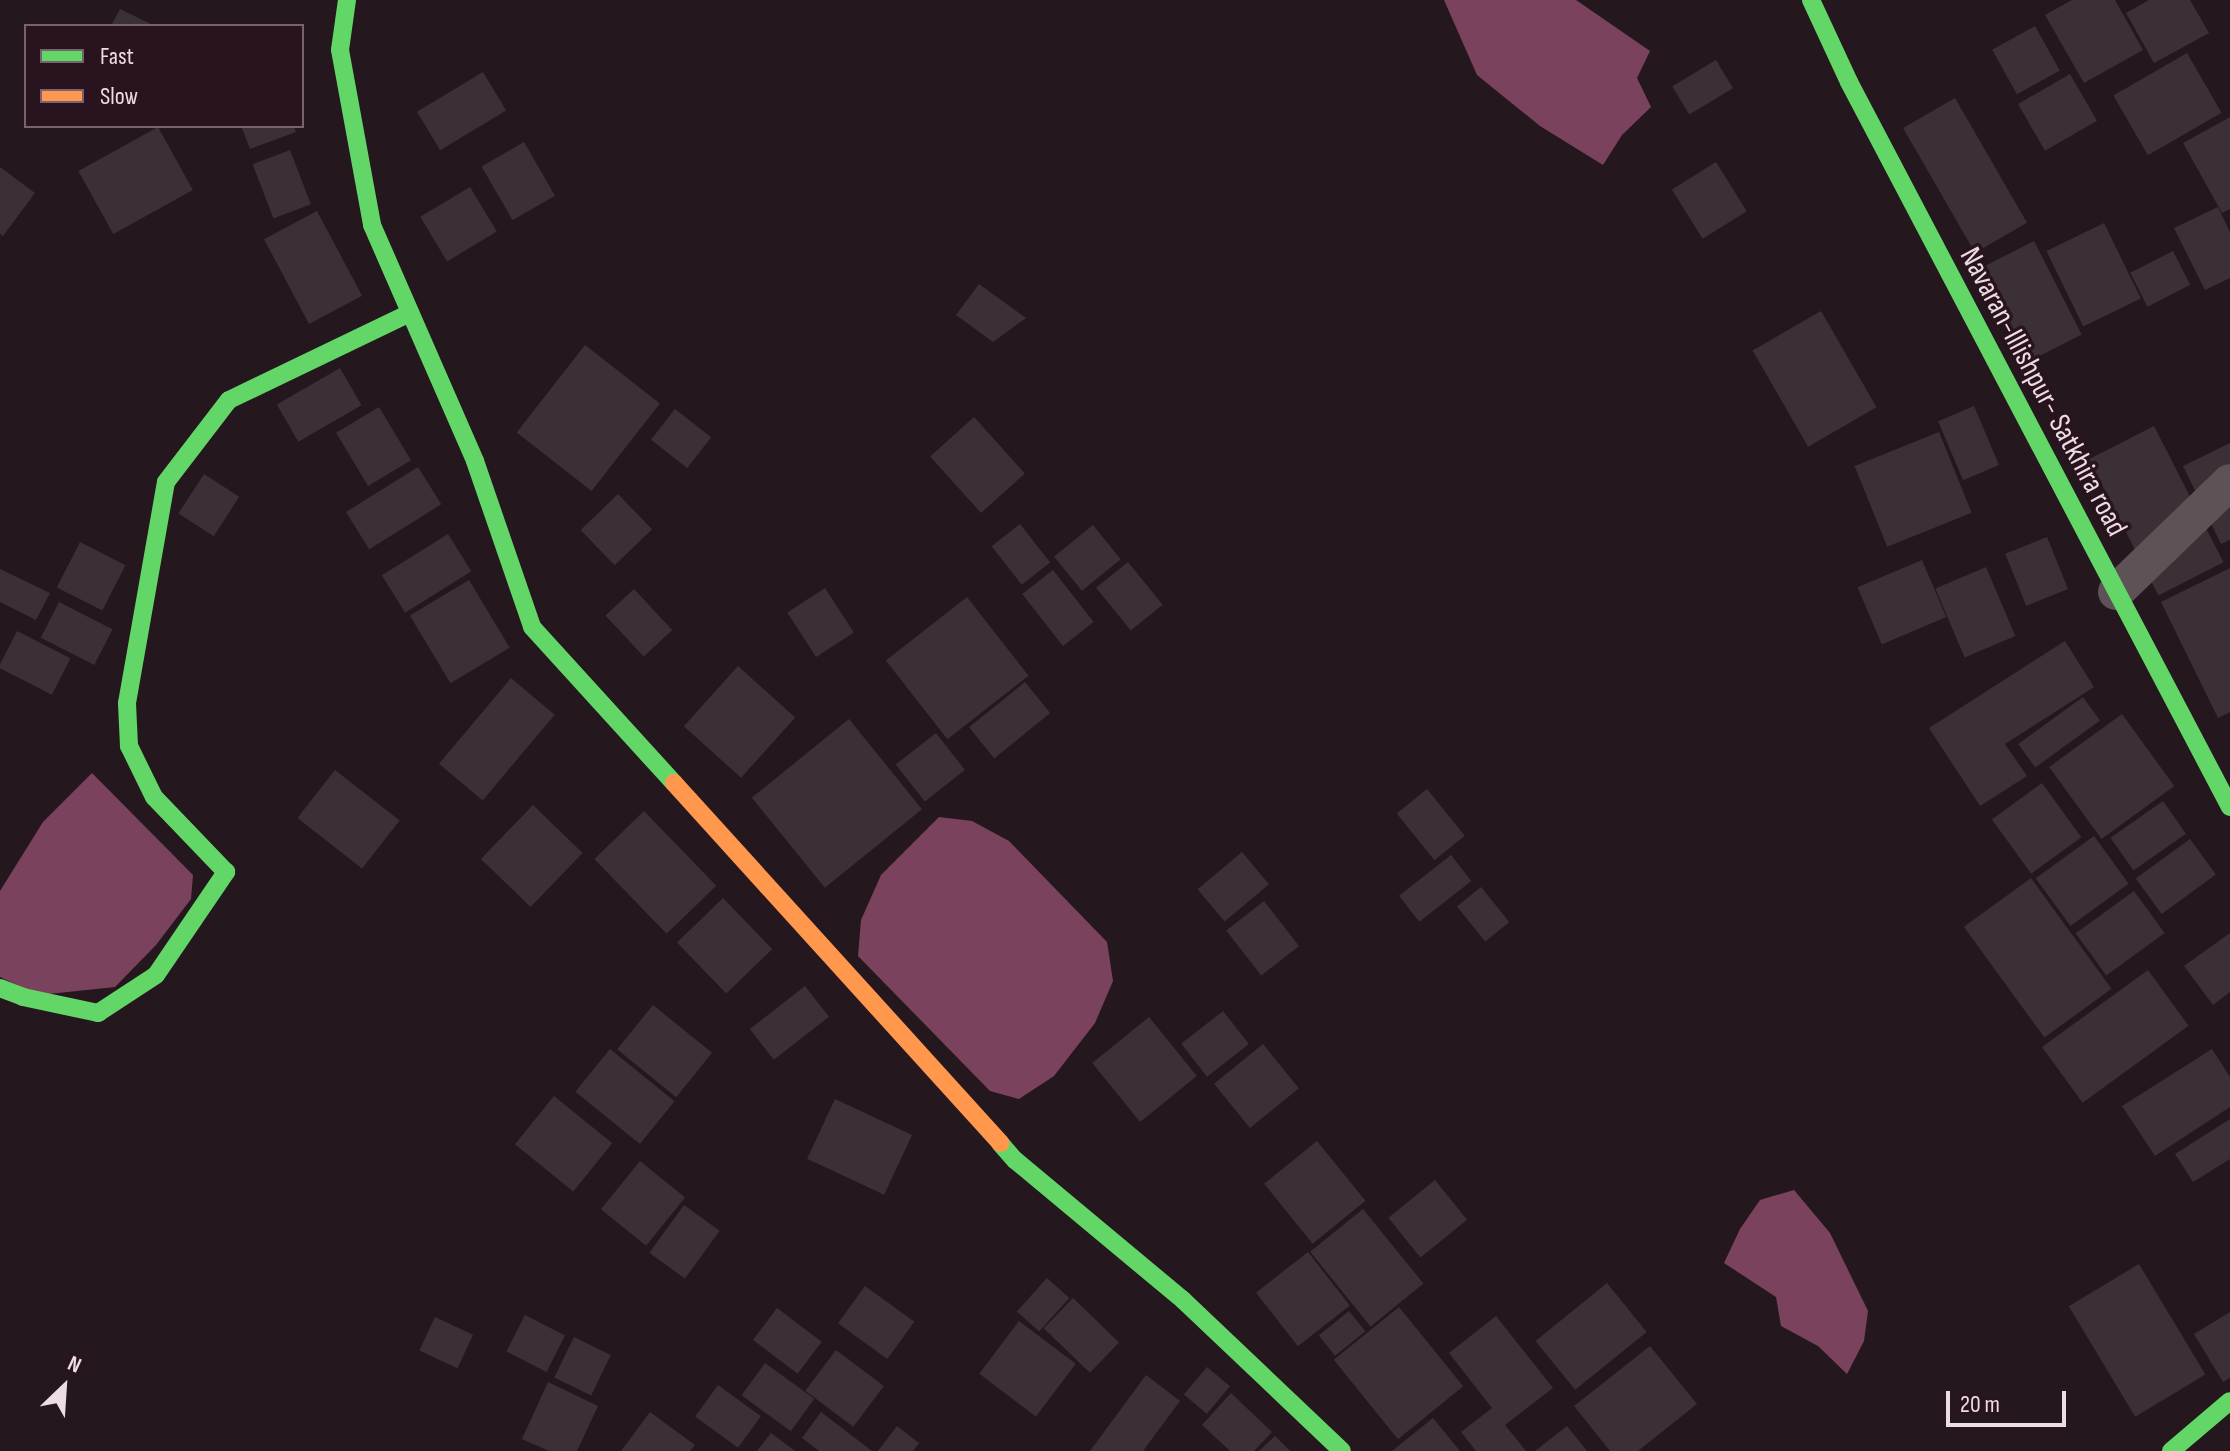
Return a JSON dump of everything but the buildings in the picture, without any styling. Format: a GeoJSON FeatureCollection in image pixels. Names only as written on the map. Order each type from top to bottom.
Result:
{"type":"FeatureCollection","features":[{"type":"Feature","properties":{"kind":"main road"},"geometry":{"type":"LineString","coordinates":[[347,0],[340,50],[372,225],[475,461],[532,627],[1015,1160],[1183,1300],[1342,1451]]}},
{"type":"Feature","properties":{"kind":"main road","name":"Navaran-Illishpur- Satkhira road"},"geometry":{"type":"LineString","coordinates":[[1811,0],[1856,96],[2230,807]]}},
{"type":"Feature","properties":{"kind":"main road"},"geometry":{"type":"LineString","coordinates":[[0,988],[23,997],[98,1013],[156,975],[226,872],[154,797],[129,746],[127,703],[166,482],[229,400],[410,313]]}},
{"type":"Feature","properties":{"kind":"main road"},"geometry":{"type":"LineString","coordinates":[[2171,1451],[2230,1401]]}},
{"type":"Feature","properties":{"kind":"street"},"geometry":{"type":"LineString","coordinates":[[2116,592],[2230,482]]}},
{"type":"Feature","properties":{"kind":"shaded area"},"geometry":{"type":"Polygon","coordinates":[[[1444,0],[1576,0],[1650,51],[1637,78],[1651,107],[1622,135],[1603,165],[1540,126],[1477,75],[1444,0]]]}},
{"type":"Feature","properties":{"kind":"shaded area"},"geometry":{"type":"Polygon","coordinates":[[[92,773],[193,875],[191,899],[156,945],[115,987],[39,995],[0,977],[0,891],[43,822],[92,773]]]}},
{"type":"Feature","properties":{"kind":"shaded area"},"geometry":{"type":"Polygon","coordinates":[[[939,817],[972,821],[1009,841],[1107,942],[1113,981],[1095,1023],[1054,1076],[1019,1099],[990,1091],[858,956],[861,920],[881,875],[939,817]]]}},
{"type":"Feature","properties":{"kind":"shaded area"},"geometry":{"type":"Polygon","coordinates":[[[1794,1190],[1830,1233],[1868,1311],[1864,1341],[1847,1374],[1818,1346],[1781,1326],[1776,1297],[1724,1263],[1740,1229],[1760,1200],[1794,1190]]]}},
{"type":"Feature","properties":{"kind":"traffic: fast"},"geometry":{"type":"LineString","coordinates":[[347,0],[340,50],[372,225],[475,461],[532,627],[674,783]]}},
{"type":"Feature","properties":{"kind":"traffic: fast"},"geometry":{"type":"LineString","coordinates":[[1811,0],[1849,82],[2230,807]]}},
{"type":"Feature","properties":{"kind":"traffic: fast"},"geometry":{"type":"LineString","coordinates":[[0,988],[23,997],[98,1013],[156,975],[226,872],[154,797],[129,746],[127,703],[166,482],[229,400],[410,313]]}},
{"type":"Feature","properties":{"kind":"traffic: fast"},"geometry":{"type":"LineString","coordinates":[[1000,1143],[1015,1160],[1183,1300],[1342,1451]]}},
{"type":"Feature","properties":{"kind":"traffic: fast"},"geometry":{"type":"LineString","coordinates":[[2171,1451],[2230,1401]]}},
{"type":"Feature","properties":{"kind":"traffic: slow"},"geometry":{"type":"LineString","coordinates":[[674,783],[1000,1143]]}}]}
